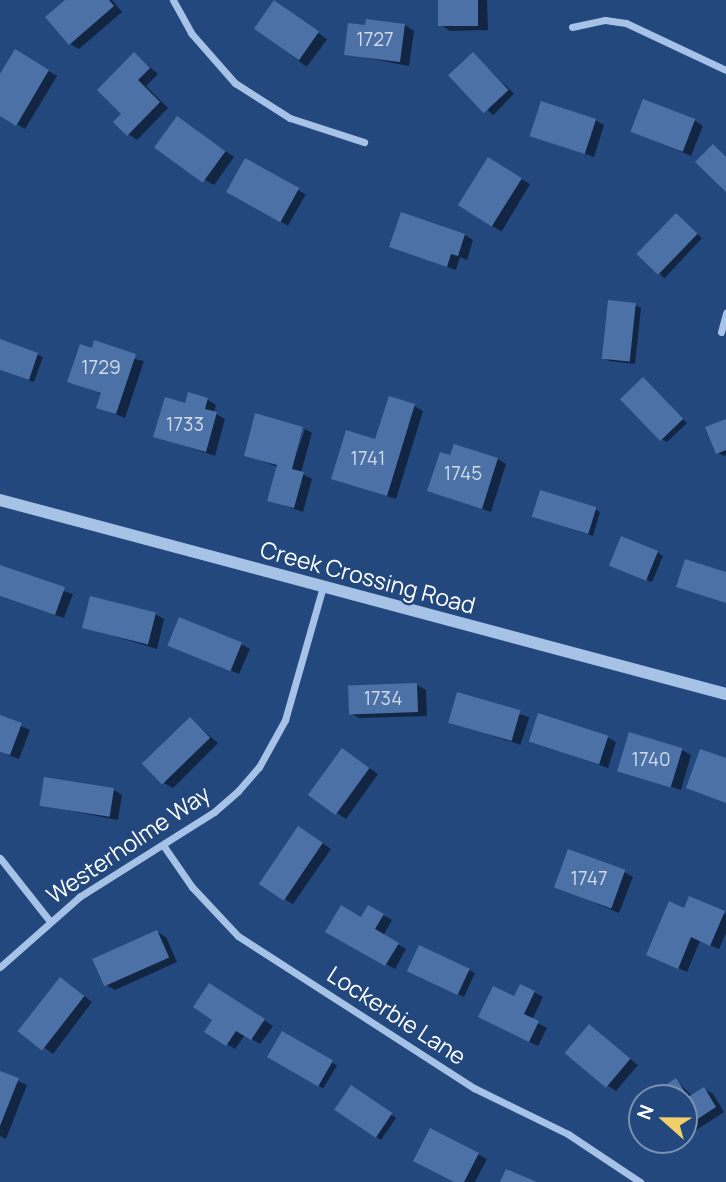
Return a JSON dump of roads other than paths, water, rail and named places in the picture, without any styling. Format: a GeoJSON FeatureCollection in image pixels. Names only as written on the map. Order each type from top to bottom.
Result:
{"type":"FeatureCollection","features":[{"type":"Feature","properties":{"kind":"street"},"geometry":{"type":"LineString","coordinates":[[173,0],[197,42],[235,83],[290,118],[364,142]]}},
{"type":"Feature","properties":{"kind":"street"},"geometry":{"type":"LineString","coordinates":[[572,27],[605,20],[626,23],[726,70]]}},
{"type":"Feature","properties":{"kind":"street"},"geometry":{"type":"LineString","coordinates":[[721,332],[726,313]]}},
{"type":"Feature","properties":{"kind":"street","name":"Creek Crossing Road"},"geometry":{"type":"LineString","coordinates":[[0,500],[726,694]]}},
{"type":"Feature","properties":{"kind":"street","name":"Westerholme Way"},"geometry":{"type":"LineString","coordinates":[[0,967],[49,920],[214,812],[259,767],[285,720],[323,587]]}},
{"type":"Feature","properties":{"kind":"street","name":"Lockerbie Lane"},"geometry":{"type":"LineString","coordinates":[[163,845],[192,887],[238,936],[454,1075],[568,1134],[640,1182]]}},
{"type":"Feature","properties":{"kind":"street"},"geometry":{"type":"LineString","coordinates":[[0,858],[49,920]]}}]}
